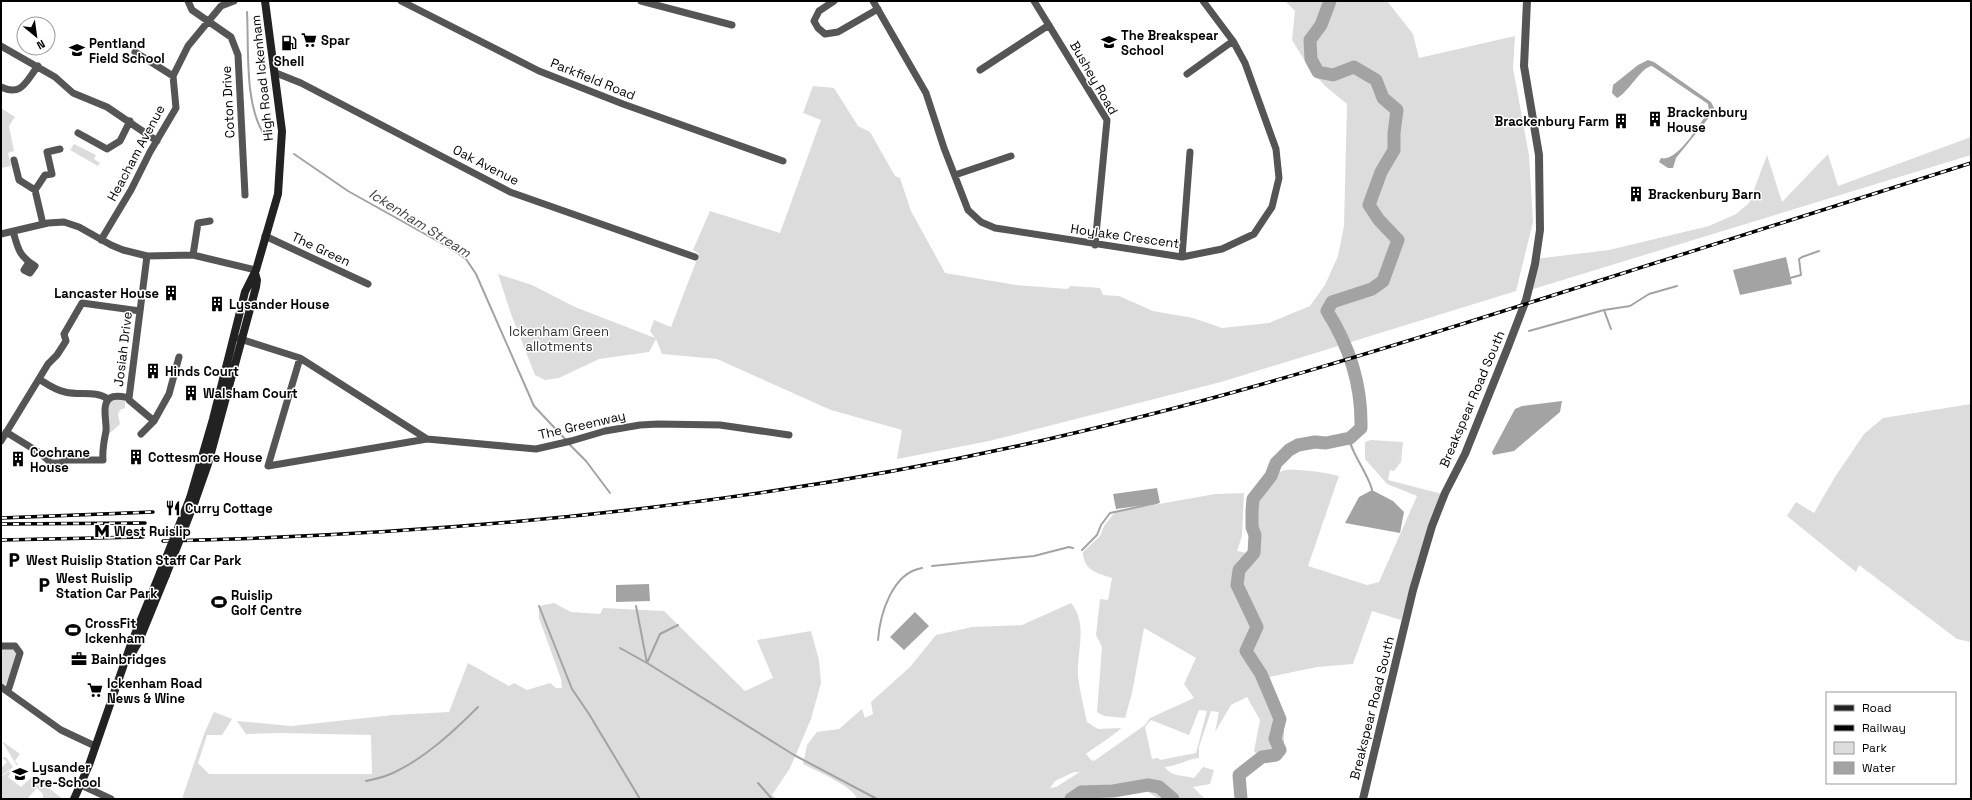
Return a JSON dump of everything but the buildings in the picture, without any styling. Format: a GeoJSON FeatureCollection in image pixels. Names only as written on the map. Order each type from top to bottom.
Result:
{"type":"FeatureCollection","features":[{"type":"Feature","properties":{"kind":"main road","name":"High Road Ickenham"},"geometry":{"type":"LineString","coordinates":[[74,799],[82,785],[123,667],[140,641],[163,574],[208,464],[237,338],[256,287],[256,270],[278,194],[282,131],[276,73],[265,1]]}},
{"type":"Feature","properties":{"kind":"street","name":"Coton Drive"},"geometry":{"type":"LineString","coordinates":[[188,1],[192,10],[232,37],[238,55],[245,195]]}},
{"type":"Feature","properties":{"kind":"street"},"geometry":{"type":"LineString","coordinates":[[134,52],[173,76],[188,46],[208,20],[221,6],[234,1]]}},
{"type":"Feature","properties":{"kind":"street","name":"Parkfield Road"},"geometry":{"type":"LineString","coordinates":[[401,1],[539,70],[623,104],[783,161]]}},
{"type":"Feature","properties":{"kind":"street"},"geometry":{"type":"LineString","coordinates":[[640,1],[667,4],[732,25]]}},
{"type":"Feature","properties":{"kind":"street"},"geometry":{"type":"LineString","coordinates":[[834,1],[819,11],[814,21],[818,28],[825,34],[838,32],[878,9]]}},
{"type":"Feature","properties":{"kind":"street","name":"Hoylake Crescent"},"geometry":{"type":"LineString","coordinates":[[873,1],[926,93],[968,210],[981,222],[994,228],[1095,245],[1182,257],[1222,249],[1254,234],[1272,207],[1279,178],[1276,149],[1245,63],[1233,41],[1203,1]]}},
{"type":"Feature","properties":{"kind":"street","name":"Bushey Road"},"geometry":{"type":"LineString","coordinates":[[1034,1],[1107,120],[1095,245]]}},
{"type":"Feature","properties":{"kind":"street","name":"Breakspear Road South"},"geometry":{"type":"LineString","coordinates":[[1363,799],[1413,590],[1432,526],[1445,493],[1464,454],[1508,347],[1526,300],[1535,264],[1540,230],[1540,155],[1524,66],[1527,1]]}},
{"type":"Feature","properties":{"kind":"street"},"geometry":{"type":"LineString","coordinates":[[980,70],[1049,26]]}},
{"type":"Feature","properties":{"kind":"street"},"geometry":{"type":"LineString","coordinates":[[1187,74],[1233,41]]}},
{"type":"Feature","properties":{"kind":"street"},"geometry":{"type":"LineString","coordinates":[[1,46],[55,76],[73,93],[107,107],[156,141]]}},
{"type":"Feature","properties":{"kind":"street"},"geometry":{"type":"LineString","coordinates":[[1,87],[11,92],[17,91],[38,66]]}},
{"type":"Feature","properties":{"kind":"street","name":"Oak Avenue"},"geometry":{"type":"LineString","coordinates":[[276,73],[301,83],[510,192],[695,257]]}},
{"type":"Feature","properties":{"kind":"street","name":"Heacham Avenue"},"geometry":{"type":"LineString","coordinates":[[101,240],[132,190],[156,141],[176,108],[173,76]]}},
{"type":"Feature","properties":{"kind":"street"},"geometry":{"type":"LineString","coordinates":[[78,133],[107,149],[120,141],[130,122]]}},
{"type":"Feature","properties":{"kind":"street"},"geometry":{"type":"LineString","coordinates":[[35,190],[45,175],[52,174],[47,152],[60,150]]}},
{"type":"Feature","properties":{"kind":"street"},"geometry":{"type":"LineString","coordinates":[[1182,257],[1190,152]]}},
{"type":"Feature","properties":{"kind":"street"},"geometry":{"type":"LineString","coordinates":[[955,175],[1011,156]]}},
{"type":"Feature","properties":{"kind":"street"},"geometry":{"type":"LineString","coordinates":[[14,160],[19,180],[35,190],[43,224]]}},
{"type":"Feature","properties":{"kind":"street"},"geometry":{"type":"LineString","coordinates":[[193,255],[198,223],[210,221]]}},
{"type":"Feature","properties":{"kind":"street"},"geometry":{"type":"LineString","coordinates":[[1,234],[43,224],[59,222],[69,223],[117,248],[147,256],[193,255],[256,270]]}},
{"type":"Feature","properties":{"kind":"street"},"geometry":{"type":"LineString","coordinates":[[13,232],[19,253],[29,262]]}},
{"type":"Feature","properties":{"kind":"street","name":"The Green"},"geometry":{"type":"LineString","coordinates":[[265,236],[368,284]]}},
{"type":"Feature","properties":{"kind":"street","name":"Josiah Drive"},"geometry":{"type":"LineString","coordinates":[[129,398],[147,256]]}},
{"type":"Feature","properties":{"kind":"street"},"geometry":{"type":"LineString","coordinates":[[1,441],[48,364],[57,355],[66,341],[64,334],[82,303],[140,311]]}},
{"type":"Feature","properties":{"kind":"street","name":"The Greenway"},"geometry":{"type":"LineString","coordinates":[[237,338],[300,358],[427,439]]}},
{"type":"Feature","properties":{"kind":"street"},"geometry":{"type":"LineString","coordinates":[[141,434],[154,421],[169,394],[180,357]]}},
{"type":"Feature","properties":{"kind":"street","name":"The Greenway"},"geometry":{"type":"LineString","coordinates":[[300,358],[268,466],[427,439],[528,449],[563,443],[605,431],[640,425],[720,425],[790,434]]}},
{"type":"Feature","properties":{"kind":"street"},"geometry":{"type":"LineString","coordinates":[[39,379],[64,392],[81,395],[98,394],[108,400]]}},
{"type":"Feature","properties":{"kind":"street"},"geometry":{"type":"LineString","coordinates":[[6,432],[40,453],[51,463],[60,463],[66,460],[103,460],[106,426],[105,414],[108,400],[115,396],[129,398],[129,400],[154,421]]}},
{"type":"Feature","properties":{"kind":"street"},"geometry":{"type":"LineString","coordinates":[[1,646],[15,646],[20,653],[4,689],[61,730],[95,746]]}},
{"type":"Feature","properties":{"kind":"street"},"geometry":{"type":"LineString","coordinates":[[82,785],[111,799]]}},
{"type":"Feature","properties":{"kind":"green space","name":"Ickenham Green allotments"},"geometry":{"type":"Polygon","coordinates":[[[1285,1],[1387,1],[1413,34],[1419,58],[1515,36],[1513,68],[1529,155],[1533,222],[1516,291],[1221,382],[989,441],[897,459],[902,430],[831,410],[717,359],[662,354],[656,339],[649,352],[599,359],[559,378],[545,380],[535,375],[511,314],[498,274],[532,285],[575,307],[655,338],[650,331],[654,320],[671,327],[699,254],[693,250],[710,211],[780,233],[821,120],[803,113],[813,86],[834,88],[858,126],[870,132],[895,176],[900,178],[911,211],[945,273],[1016,285],[1067,289],[1071,286],[1100,288],[1103,295],[1119,296],[1153,311],[1193,318],[1222,328],[1269,323],[1310,306],[1325,285],[1338,256],[1344,226],[1347,104],[1325,86],[1310,69],[1292,40],[1295,11],[1285,1]]]}},
{"type":"Feature","properties":{"kind":"green space"},"geometry":{"type":"Polygon","coordinates":[[[1,108],[15,117],[9,126],[14,151],[8,153],[11,166],[1,168],[1,108]]]}},
{"type":"Feature","properties":{"kind":"green space"},"geometry":{"type":"Polygon","coordinates":[[[1971,137],[1971,155],[1530,290],[1535,259],[1609,250],[1709,226],[1736,214],[1749,203],[1767,155],[1782,202],[1828,154],[1838,186],[1971,137]]]}},
{"type":"Feature","properties":{"kind":"green space"},"geometry":{"type":"Polygon","coordinates":[[[74,144],[96,155],[94,159],[100,163],[98,166],[70,150],[74,144]]]}},
{"type":"Feature","properties":{"kind":"green space"},"geometry":{"type":"Polygon","coordinates":[[[116,399],[125,401],[125,408],[120,410],[118,414],[120,424],[109,434],[107,410],[110,402],[116,399]]]}},
{"type":"Feature","properties":{"kind":"green space"},"geometry":{"type":"Polygon","coordinates":[[[1971,404],[1971,642],[1957,639],[1859,565],[1856,572],[1787,516],[1796,502],[1814,513],[1835,477],[1864,434],[1883,418],[1971,404]]]}},
{"type":"Feature","properties":{"kind":"green space"},"geometry":{"type":"Polygon","coordinates":[[[1371,440],[1403,442],[1401,462],[1394,471],[1390,470],[1388,480],[1442,494],[1417,562],[1401,620],[1372,611],[1353,664],[1317,667],[1269,677],[1284,715],[1284,753],[1277,759],[1263,762],[1254,751],[1260,720],[1247,697],[1231,705],[1215,732],[1219,712],[1211,711],[1199,747],[1199,758],[1165,767],[1171,773],[1194,778],[1203,767],[1214,770],[1210,784],[1193,787],[1205,799],[1159,799],[1145,790],[1100,797],[1087,796],[1082,799],[857,799],[849,789],[842,784],[803,764],[807,745],[817,732],[839,729],[862,709],[865,718],[873,714],[871,702],[910,667],[936,635],[972,627],[1022,625],[1071,603],[1076,611],[1081,629],[1078,677],[1087,722],[1098,729],[1121,728],[1086,754],[1091,760],[1094,761],[1145,725],[1150,718],[1194,698],[1184,684],[1196,658],[1144,628],[1132,693],[1125,718],[1104,716],[1097,712],[1102,647],[1096,635],[1100,599],[1108,600],[1112,578],[1096,572],[1088,567],[1085,563],[1083,552],[1100,536],[1104,526],[1115,512],[1215,494],[1244,493],[1242,536],[1237,551],[1256,555],[1258,544],[1254,512],[1256,500],[1263,488],[1272,478],[1286,470],[1310,471],[1339,476],[1308,566],[1367,585],[1379,582],[1417,496],[1387,484],[1365,459],[1365,442],[1371,440]],[[1199,710],[1189,735],[1151,720],[1145,727],[1152,759],[1158,758],[1160,760],[1196,753],[1207,711],[1199,710]],[[1074,772],[1055,781],[1050,788],[1056,787],[1080,772],[1074,772]]]}},
{"type":"Feature","properties":{"kind":"green space"},"geometry":{"type":"Polygon","coordinates":[[[554,603],[571,612],[600,614],[603,608],[664,611],[745,691],[773,678],[757,640],[811,631],[819,660],[821,683],[811,719],[790,768],[772,795],[776,799],[182,799],[204,734],[214,712],[232,719],[222,735],[207,735],[198,763],[209,774],[372,774],[371,735],[280,733],[246,734],[237,721],[291,726],[393,715],[449,712],[468,663],[509,686],[514,683],[527,690],[550,683],[556,688],[562,688],[561,679],[539,618],[539,606],[554,603]]]}},
{"type":"Feature","properties":{"kind":"green space"},"geometry":{"type":"Polygon","coordinates":[[[1,648],[12,648],[17,650],[10,675],[5,686],[1,684],[1,648]]]}},
{"type":"Feature","properties":{"kind":"green space"},"geometry":{"type":"Polygon","coordinates":[[[2,741],[20,754],[15,761],[18,764],[17,766],[2,741]]]}},
{"type":"Feature","properties":{"kind":"green space"},"geometry":{"type":"Polygon","coordinates":[[[6,757],[13,767],[1,776],[1,768],[7,762],[2,758],[6,757]]]}},
{"type":"Feature","properties":{"kind":"green space"},"geometry":{"type":"Polygon","coordinates":[[[11,769],[12,771],[8,777],[21,787],[33,776],[63,799],[43,799],[43,794],[37,788],[27,799],[1,799],[1,777],[11,769]]]}},
{"type":"Feature","properties":{"kind":"water"},"geometry":{"type":"Polygon","coordinates":[[[1648,60],[1654,62],[1711,102],[1715,110],[1676,158],[1673,168],[1668,168],[1659,162],[1661,158],[1667,158],[1674,154],[1688,141],[1709,111],[1708,104],[1652,66],[1648,67],[1639,75],[1626,91],[1617,98],[1612,93],[1613,85],[1638,65],[1648,60]]]}},
{"type":"Feature","properties":{"kind":"water"},"geometry":{"type":"Polygon","coordinates":[[[1786,257],[1792,284],[1740,295],[1733,270],[1786,257]]]}},
{"type":"Feature","properties":{"kind":"water"},"geometry":{"type":"Polygon","coordinates":[[[1562,401],[1560,412],[1514,451],[1493,455],[1492,452],[1515,409],[1522,406],[1562,401]]]}},
{"type":"Feature","properties":{"kind":"water"},"geometry":{"type":"Polygon","coordinates":[[[1157,488],[1160,503],[1116,509],[1113,494],[1157,488]]]}},
{"type":"Feature","properties":{"kind":"water"},"geometry":{"type":"Polygon","coordinates":[[[1372,490],[1393,501],[1404,512],[1400,533],[1345,523],[1359,497],[1372,490]]]}},
{"type":"Feature","properties":{"kind":"water"},"geometry":{"type":"Polygon","coordinates":[[[649,584],[650,601],[616,602],[616,585],[649,584]]]}},
{"type":"Feature","properties":{"kind":"water"},"geometry":{"type":"Polygon","coordinates":[[[915,612],[929,626],[904,650],[890,637],[915,612]]]}},
{"type":"Feature","properties":{"kind":"waterway"},"geometry":{"type":"LineString","coordinates":[[1241,799],[1239,775],[1262,757],[1276,755],[1280,750],[1275,739],[1280,719],[1261,674],[1246,651],[1257,627],[1237,585],[1239,570],[1254,553],[1255,535],[1252,527],[1253,499],[1271,476],[1276,463],[1289,450],[1298,445],[1315,442],[1326,443],[1350,438],[1361,428],[1361,412],[1357,382],[1353,367],[1342,338],[1327,311],[1332,302],[1372,289],[1383,281],[1398,240],[1379,220],[1369,205],[1381,172],[1394,150],[1394,133],[1397,110],[1383,98],[1376,80],[1354,67],[1333,75],[1318,72],[1311,59],[1310,40],[1321,25],[1330,1]]}},
{"type":"Feature","properties":{"kind":"waterway","name":"Ickenham Stream"},"geometry":{"type":"LineString","coordinates":[[247,12],[248,59],[251,93],[258,123],[265,136]]}},
{"type":"Feature","properties":{"kind":"waterway","name":"Ickenham Stream"},"geometry":{"type":"LineString","coordinates":[[294,154],[348,191],[450,248],[466,259],[476,274],[534,406],[566,440]]}},
{"type":"Feature","properties":{"kind":"waterway"},"geometry":{"type":"LineString","coordinates":[[1790,278],[1801,275],[1799,259],[1819,251]]}},
{"type":"Feature","properties":{"kind":"waterway"},"geometry":{"type":"LineString","coordinates":[[1611,329],[1604,310],[1630,306],[1649,294],[1677,286]]}},
{"type":"Feature","properties":{"kind":"waterway"},"geometry":{"type":"LineString","coordinates":[[1529,331],[1604,310]]}},
{"type":"Feature","properties":{"kind":"waterway"},"geometry":{"type":"LineString","coordinates":[[1350,438],[1352,448],[1372,490]]}},
{"type":"Feature","properties":{"kind":"waterway","name":"Ickenham Stream"},"geometry":{"type":"LineString","coordinates":[[569,444],[586,461],[610,493]]}},
{"type":"Feature","properties":{"kind":"waterway"},"geometry":{"type":"LineString","coordinates":[[1082,550],[1097,535],[1101,525],[1110,513],[1157,503]]}},
{"type":"Feature","properties":{"kind":"waterway"},"geometry":{"type":"LineString","coordinates":[[932,566],[1034,556],[1069,547],[1073,548]]}},
{"type":"Feature","properties":{"kind":"waterway"},"geometry":{"type":"LineString","coordinates":[[878,640],[885,607],[895,586],[912,571],[922,568]]}},
{"type":"Feature","properties":{"kind":"waterway"},"geometry":{"type":"LineString","coordinates":[[539,606],[572,689],[589,714],[640,799]]}},
{"type":"Feature","properties":{"kind":"waterway"},"geometry":{"type":"LineString","coordinates":[[636,606],[647,663],[794,755],[877,799]]}},
{"type":"Feature","properties":{"kind":"waterway"},"geometry":{"type":"LineString","coordinates":[[620,648],[647,663],[660,634],[678,625]]}},
{"type":"Feature","properties":{"kind":"waterway"},"geometry":{"type":"LineString","coordinates":[[366,781],[390,774],[416,760],[449,735],[478,707]]}},
{"type":"Feature","properties":{"kind":"waterway"},"geometry":{"type":"LineString","coordinates":[[758,783],[772,799]]}},
{"type":"Feature","properties":{"kind":"waterway"},"geometry":{"type":"LineString","coordinates":[[1071,799],[1081,792],[1113,791],[1148,785],[1159,787],[1173,799]]}},
{"type":"Feature","properties":{"kind":"railway"},"geometry":{"type":"LineString","coordinates":[[163,541],[396,531],[512,522],[628,510],[744,495],[859,477],[973,455],[1144,416],[1312,370],[1479,319],[1971,163]]}},
{"type":"Feature","properties":{"kind":"railway"},"geometry":{"type":"LineString","coordinates":[[1,518],[153,512]]}},
{"type":"Feature","properties":{"kind":"railway"},"geometry":{"type":"LineString","coordinates":[[1,524],[145,523]]}},
{"type":"Feature","properties":{"kind":"railway"},"geometry":{"type":"LineString","coordinates":[[1,540],[143,537]]}},
{"type":"Feature","properties":{"kind":"place","name":"Spar"},"geometry":{"type":"Point","coordinates":[309,40]}},
{"type":"Feature","properties":{"kind":"place","name":"The Breakspear School"},"geometry":{"type":"Point","coordinates":[1109,42]}},
{"type":"Feature","properties":{"kind":"place","name":"Shell"},"geometry":{"type":"Point","coordinates":[289,43]}},
{"type":"Feature","properties":{"kind":"place","name":"Pentland Field School"},"geometry":{"type":"Point","coordinates":[77,50]}},
{"type":"Feature","properties":{"kind":"place","name":"Brackenbury House"},"geometry":{"type":"Point","coordinates":[1655,119]}},
{"type":"Feature","properties":{"kind":"place","name":"Brackenbury Farm"},"geometry":{"type":"Point","coordinates":[1621,121]}},
{"type":"Feature","properties":{"kind":"place","name":"Brackenbury Barn"},"geometry":{"type":"Point","coordinates":[1636,194]}},
{"type":"Feature","properties":{"kind":"place","name":"Lancaster House"},"geometry":{"type":"Point","coordinates":[171,293]}},
{"type":"Feature","properties":{"kind":"place","name":"Lysander House"},"geometry":{"type":"Point","coordinates":[217,304]}},
{"type":"Feature","properties":{"kind":"place","name":"Hinds Court"},"geometry":{"type":"Point","coordinates":[153,371]}},
{"type":"Feature","properties":{"kind":"place","name":"Walsham Court"},"geometry":{"type":"Point","coordinates":[191,393]}},
{"type":"Feature","properties":{"kind":"place","name":"Cottesmore House"},"geometry":{"type":"Point","coordinates":[136,457]}},
{"type":"Feature","properties":{"kind":"place","name":"Cochrane House"},"geometry":{"type":"Point","coordinates":[18,459]}},
{"type":"Feature","properties":{"kind":"place","name":"Curry Cottage"},"geometry":{"type":"Point","coordinates":[173,508]}},
{"type":"Feature","properties":{"kind":"place","name":"West Ruislip"},"geometry":{"type":"Point","coordinates":[102,531]}},
{"type":"Feature","properties":{"kind":"place","name":"West Ruislip Station Staff Car Park"},"geometry":{"type":"Point","coordinates":[14,560]}},
{"type":"Feature","properties":{"kind":"place","name":"West Ruislip Station Car Park"},"geometry":{"type":"Point","coordinates":[44,585]}},
{"type":"Feature","properties":{"kind":"place","name":"Ruislip Golf Centre"},"geometry":{"type":"Point","coordinates":[219,602]}},
{"type":"Feature","properties":{"kind":"place","name":"CrossFit Ickenham"},"geometry":{"type":"Point","coordinates":[73,630]}},
{"type":"Feature","properties":{"kind":"place","name":"Bainbridges"},"geometry":{"type":"Point","coordinates":[79,659]}},
{"type":"Feature","properties":{"kind":"place","name":"Ickenham Road News & Wine"},"geometry":{"type":"Point","coordinates":[95,690]}},
{"type":"Feature","properties":{"kind":"place","name":"Lysander Pre-School"},"geometry":{"type":"Point","coordinates":[20,774]}}]}
